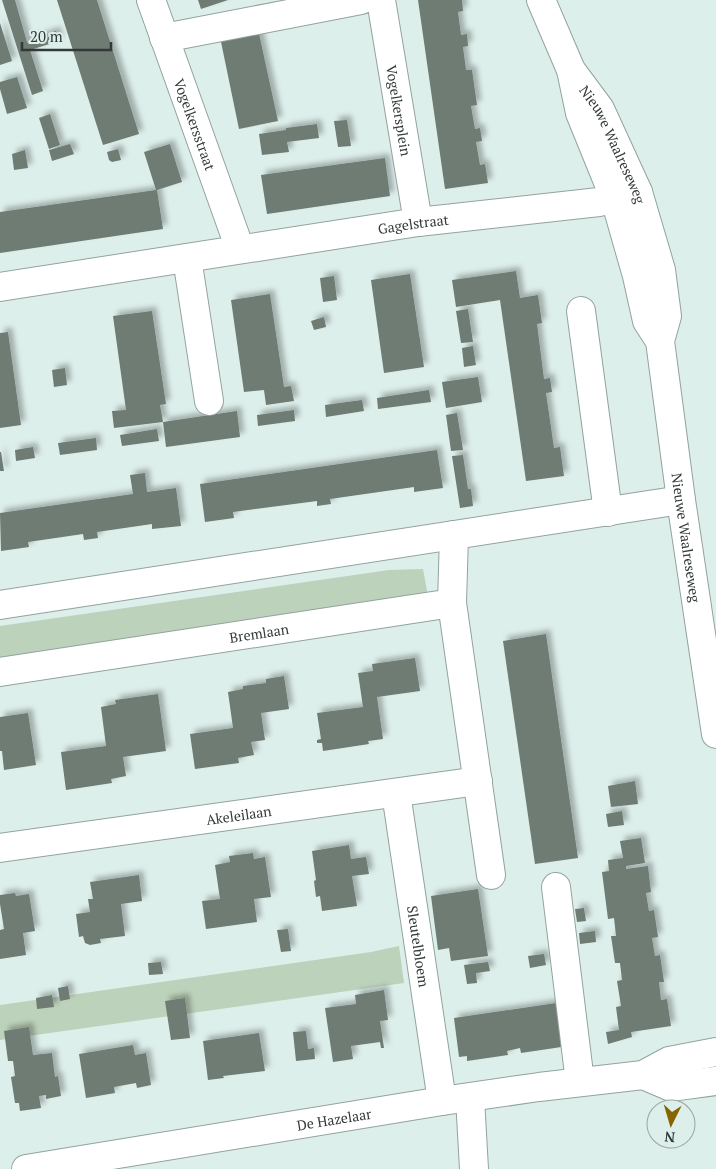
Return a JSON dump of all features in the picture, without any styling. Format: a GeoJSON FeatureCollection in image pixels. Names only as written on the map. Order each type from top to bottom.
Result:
{"type":"FeatureCollection","features":[{"type":"Feature","properties":{"kind":"street","name":"Vogelkersstraat"},"geometry":{"type":"LineString","coordinates":[[151,0],[240,250]]}},
{"type":"Feature","properties":{"kind":"street"},"geometry":{"type":"LineString","coordinates":[[164,38],[361,0]]}},
{"type":"Feature","properties":{"kind":"street","name":"Vogelkersplein"},"geometry":{"type":"LineString","coordinates":[[381,0],[418,222]]}},
{"type":"Feature","properties":{"kind":"street","name":"Nieuwe Waalreseweg"},"geometry":{"type":"LineString","coordinates":[[540,0],[571,70],[600,109],[626,195],[660,270],[667,316],[660,341],[681,500],[716,732]]}},
{"type":"Feature","properties":{"kind":"street","name":"Gagelstraat"},"geometry":{"type":"LineString","coordinates":[[0,287],[418,222],[590,203],[626,195]]}},
{"type":"Feature","properties":{"kind":"street"},"geometry":{"type":"LineString","coordinates":[[187,258],[209,401]]}},
{"type":"Feature","properties":{"kind":"street"},"geometry":{"type":"LineString","coordinates":[[581,311],[608,512]]}},
{"type":"Feature","properties":{"kind":"street"},"geometry":{"type":"LineString","coordinates":[[0,605],[681,500]]}},
{"type":"Feature","properties":{"kind":"street"},"geometry":{"type":"LineString","coordinates":[[454,535],[452,603],[491,875]]}},
{"type":"Feature","properties":{"kind":"street","name":"Bremlaan"},"geometry":{"type":"LineString","coordinates":[[0,672],[452,603]]}},
{"type":"Feature","properties":{"kind":"street","name":"Akeleilaan"},"geometry":{"type":"LineString","coordinates":[[0,848],[478,780]]}},
{"type":"Feature","properties":{"kind":"street","name":"Sleutelbloem"},"geometry":{"type":"LineString","coordinates":[[396,793],[442,1101]]}},
{"type":"Feature","properties":{"kind":"street"},"geometry":{"type":"LineString","coordinates":[[556,887],[580,1082]]}},
{"type":"Feature","properties":{"kind":"street","name":"De Hazelaar"},"geometry":{"type":"LineString","coordinates":[[26,1169],[442,1101],[643,1075],[669,1061],[716,1052]]}},
{"type":"Feature","properties":{"kind":"street","name":"De Hazelaar"},"geometry":{"type":"LineString","coordinates":[[643,1075],[671,1086],[716,1081]]}},
{"type":"Feature","properties":{"kind":"street"},"geometry":{"type":"LineString","coordinates":[[470,1098],[474,1169]]}},
{"type":"Feature","properties":{"kind":"green space"},"geometry":{"type":"Polygon","coordinates":[[[423,569],[428,596],[0,661],[0,626],[389,570],[423,569]]]}},
{"type":"Feature","properties":{"kind":"green space"},"geometry":{"type":"Polygon","coordinates":[[[399,946],[404,983],[0,1040],[0,1005],[371,952],[399,946]]]}},
{"type":"Feature","properties":{"kind":"building"},"geometry":{"type":"Polygon","coordinates":[[[2,0],[15,0],[27,42],[56,31],[59,41],[30,50],[43,91],[32,95],[2,0]]]}},
{"type":"Feature","properties":{"kind":"building"},"geometry":{"type":"Polygon","coordinates":[[[57,0],[97,0],[139,134],[103,145],[57,0]]]}},
{"type":"Feature","properties":{"kind":"building"},"geometry":{"type":"Polygon","coordinates":[[[198,0],[228,0],[201,9],[198,0]]]}},
{"type":"Feature","properties":{"kind":"building"},"geometry":{"type":"Polygon","coordinates":[[[418,0],[462,0],[463,11],[458,12],[461,35],[467,34],[468,46],[463,47],[466,70],[472,70],[477,105],[471,106],[475,129],[480,128],[482,141],[476,142],[480,165],[485,164],[488,183],[445,189],[418,0]]]}},
{"type":"Feature","properties":{"kind":"building"},"geometry":{"type":"Polygon","coordinates":[[[0,23],[12,61],[0,65],[0,23]]]}},
{"type":"Feature","properties":{"kind":"building"},"geometry":{"type":"Polygon","coordinates":[[[258,29],[278,121],[239,129],[220,37],[258,29]]]}},
{"type":"Feature","properties":{"kind":"building"},"geometry":{"type":"Polygon","coordinates":[[[17,77],[27,108],[7,114],[0,82],[17,77]]]}},
{"type":"Feature","properties":{"kind":"building"},"geometry":{"type":"Polygon","coordinates":[[[50,114],[60,145],[49,149],[39,118],[50,114]]]}},
{"type":"Feature","properties":{"kind":"building"},"geometry":{"type":"Polygon","coordinates":[[[347,120],[351,146],[338,147],[334,121],[347,120]]]}},
{"type":"Feature","properties":{"kind":"building"},"geometry":{"type":"Polygon","coordinates":[[[317,124],[319,138],[287,142],[289,152],[262,155],[259,134],[317,124]]]}},
{"type":"Feature","properties":{"kind":"building"},"geometry":{"type":"Polygon","coordinates":[[[70,144],[74,154],[52,161],[49,150],[70,144]]]}},
{"type":"Feature","properties":{"kind":"building"},"geometry":{"type":"Polygon","coordinates":[[[170,144],[182,182],[157,190],[163,229],[0,253],[0,212],[156,190],[144,152],[170,144]]]}},
{"type":"Feature","properties":{"kind":"building"},"geometry":{"type":"Polygon","coordinates":[[[118,149],[121,160],[112,162],[109,160],[107,152],[118,149]]]}},
{"type":"Feature","properties":{"kind":"building"},"geometry":{"type":"Polygon","coordinates":[[[25,150],[28,168],[14,170],[12,154],[25,150]]]}},
{"type":"Feature","properties":{"kind":"building"},"geometry":{"type":"Polygon","coordinates":[[[385,158],[390,196],[267,214],[261,175],[385,158]]]}},
{"type":"Feature","properties":{"kind":"building"},"geometry":{"type":"Polygon","coordinates":[[[516,271],[520,298],[538,295],[542,323],[537,324],[544,379],[550,378],[552,392],[546,393],[554,448],[560,447],[564,476],[526,481],[500,300],[456,307],[452,280],[516,271]]]}},
{"type":"Feature","properties":{"kind":"building"},"geometry":{"type":"Polygon","coordinates":[[[410,274],[424,367],[384,373],[371,280],[410,274]]]}},
{"type":"Feature","properties":{"kind":"building"},"geometry":{"type":"Polygon","coordinates":[[[334,276],[337,300],[323,302],[320,278],[334,276]]]}},
{"type":"Feature","properties":{"kind":"building"},"geometry":{"type":"Polygon","coordinates":[[[270,294],[284,387],[291,386],[294,401],[266,405],[264,390],[244,392],[231,300],[270,294]]]}},
{"type":"Feature","properties":{"kind":"building"},"geometry":{"type":"Polygon","coordinates":[[[468,309],[473,342],[461,343],[456,311],[468,309]]]}},
{"type":"Feature","properties":{"kind":"building"},"geometry":{"type":"Polygon","coordinates":[[[152,311],[166,404],[160,405],[163,422],[114,428],[112,411],[126,410],[113,316],[152,311]]]}},
{"type":"Feature","properties":{"kind":"building"},"geometry":{"type":"Polygon","coordinates":[[[324,317],[326,327],[314,330],[311,321],[324,317]]]}},
{"type":"Feature","properties":{"kind":"building"},"geometry":{"type":"Polygon","coordinates":[[[8,332],[21,425],[0,428],[0,333],[8,332]]]}},
{"type":"Feature","properties":{"kind":"building"},"geometry":{"type":"Polygon","coordinates":[[[473,346],[476,365],[464,367],[462,348],[473,346]]]}},
{"type":"Feature","properties":{"kind":"building"},"geometry":{"type":"Polygon","coordinates":[[[65,368],[67,385],[54,387],[52,370],[65,368]]]}},
{"type":"Feature","properties":{"kind":"building"},"geometry":{"type":"Polygon","coordinates":[[[478,377],[482,402],[446,408],[442,382],[478,377]]]}},
{"type":"Feature","properties":{"kind":"building"},"geometry":{"type":"Polygon","coordinates":[[[429,390],[431,402],[378,409],[377,398],[429,390]]]}},
{"type":"Feature","properties":{"kind":"building"},"geometry":{"type":"Polygon","coordinates":[[[362,400],[364,411],[326,417],[325,405],[362,400]]]}},
{"type":"Feature","properties":{"kind":"building"},"geometry":{"type":"Polygon","coordinates":[[[294,410],[295,421],[258,426],[257,415],[294,410]]]}},
{"type":"Feature","properties":{"kind":"building"},"geometry":{"type":"Polygon","coordinates":[[[237,411],[240,437],[166,447],[163,422],[237,411]]]}},
{"type":"Feature","properties":{"kind":"building"},"geometry":{"type":"Polygon","coordinates":[[[457,413],[463,450],[451,451],[446,415],[457,413]]]}},
{"type":"Feature","properties":{"kind":"building"},"geometry":{"type":"Polygon","coordinates":[[[157,429],[159,441],[122,446],[120,435],[157,429]]]}},
{"type":"Feature","properties":{"kind":"building"},"geometry":{"type":"Polygon","coordinates":[[[96,438],[97,450],[60,455],[58,443],[96,438]]]}},
{"type":"Feature","properties":{"kind":"building"},"geometry":{"type":"Polygon","coordinates":[[[33,447],[35,458],[16,461],[15,450],[33,447]]]}},
{"type":"Feature","properties":{"kind":"building"},"geometry":{"type":"Polygon","coordinates":[[[437,450],[443,488],[414,492],[414,487],[330,499],[331,504],[317,506],[317,501],[233,512],[234,518],[205,522],[200,484],[437,450]]]}},
{"type":"Feature","properties":{"kind":"building"},"geometry":{"type":"Polygon","coordinates":[[[1,452],[4,471],[0,471],[1,452]]]}},
{"type":"Feature","properties":{"kind":"building"},"geometry":{"type":"Polygon","coordinates":[[[463,455],[468,489],[471,489],[473,506],[460,508],[452,456],[463,455]]]}},
{"type":"Feature","properties":{"kind":"building"},"geometry":{"type":"Polygon","coordinates":[[[145,473],[147,492],[176,488],[181,526],[152,529],[152,524],[97,532],[98,538],[84,540],[83,534],[28,542],[29,547],[1,551],[0,513],[133,494],[130,475],[145,473]]]}},
{"type":"Feature","properties":{"kind":"building"},"geometry":{"type":"Polygon","coordinates":[[[546,634],[578,858],[535,864],[503,641],[546,634]]]}},
{"type":"Feature","properties":{"kind":"building"},"geometry":{"type":"Polygon","coordinates":[[[415,658],[420,691],[377,697],[383,739],[368,741],[369,744],[323,751],[322,743],[317,743],[317,740],[321,739],[317,713],[363,707],[358,673],[373,671],[372,664],[415,658]]]}},
{"type":"Feature","properties":{"kind":"building"},"geometry":{"type":"Polygon","coordinates":[[[284,676],[289,709],[261,713],[265,740],[251,742],[254,755],[238,758],[239,763],[195,769],[190,734],[233,728],[228,692],[243,689],[243,686],[266,683],[266,679],[284,676]]]}},
{"type":"Feature","properties":{"kind":"building"},"geometry":{"type":"Polygon","coordinates":[[[158,694],[166,751],[123,757],[126,776],[111,779],[112,783],[66,790],[61,752],[106,746],[101,707],[116,704],[115,700],[158,694]]]}},
{"type":"Feature","properties":{"kind":"building"},"geometry":{"type":"Polygon","coordinates":[[[28,713],[36,765],[4,770],[2,751],[0,751],[0,717],[28,713]]]}},
{"type":"Feature","properties":{"kind":"building"},"geometry":{"type":"Polygon","coordinates":[[[635,781],[638,804],[611,807],[608,786],[635,781]]]}},
{"type":"Feature","properties":{"kind":"building"},"geometry":{"type":"Polygon","coordinates":[[[622,811],[624,825],[608,827],[606,814],[622,811]]]}},
{"type":"Feature","properties":{"kind":"building"},"geometry":{"type":"Polygon","coordinates":[[[641,838],[645,863],[626,866],[626,869],[648,866],[651,892],[646,893],[649,911],[654,910],[658,937],[652,938],[655,956],[660,955],[664,982],[659,982],[661,1000],[667,999],[671,1026],[631,1032],[632,1037],[608,1044],[606,1032],[619,1030],[616,1007],[621,1006],[617,981],[622,980],[620,963],[615,963],[611,936],[616,936],[614,918],[608,919],[602,872],[609,871],[608,860],[623,858],[620,841],[641,838]]]}},
{"type":"Feature","properties":{"kind":"building"},"geometry":{"type":"Polygon","coordinates":[[[349,845],[351,859],[366,857],[369,874],[352,876],[357,906],[322,911],[320,896],[316,897],[312,851],[349,845]]]}},
{"type":"Feature","properties":{"kind":"building"},"geometry":{"type":"Polygon","coordinates":[[[253,853],[254,859],[265,857],[271,897],[254,899],[257,922],[206,929],[202,901],[220,899],[215,865],[230,862],[229,856],[253,853]]]}},
{"type":"Feature","properties":{"kind":"building"},"geometry":{"type":"Polygon","coordinates":[[[139,875],[142,901],[121,904],[125,936],[100,939],[101,943],[90,945],[85,943],[83,936],[79,937],[76,914],[90,912],[88,899],[93,899],[90,882],[139,875]]]}},
{"type":"Feature","properties":{"kind":"building"},"geometry":{"type":"Polygon","coordinates":[[[478,889],[488,956],[451,961],[449,948],[438,950],[431,896],[478,889]]]}},
{"type":"Feature","properties":{"kind":"building"},"geometry":{"type":"Polygon","coordinates":[[[15,893],[16,896],[29,894],[35,931],[23,933],[26,955],[0,959],[0,930],[4,929],[0,895],[15,893]]]}},
{"type":"Feature","properties":{"kind":"building"},"geometry":{"type":"Polygon","coordinates":[[[584,908],[586,921],[577,922],[575,909],[584,908]]]}},
{"type":"Feature","properties":{"kind":"building"},"geometry":{"type":"Polygon","coordinates":[[[288,929],[291,951],[281,952],[277,930],[288,929]]]}},
{"type":"Feature","properties":{"kind":"building"},"geometry":{"type":"Polygon","coordinates":[[[595,931],[596,942],[580,944],[579,933],[595,931]]]}},
{"type":"Feature","properties":{"kind":"building"},"geometry":{"type":"Polygon","coordinates":[[[544,954],[546,965],[530,968],[528,956],[544,954]]]}},
{"type":"Feature","properties":{"kind":"building"},"geometry":{"type":"Polygon","coordinates":[[[161,962],[163,974],[149,975],[148,963],[161,962]]]}},
{"type":"Feature","properties":{"kind":"building"},"geometry":{"type":"Polygon","coordinates":[[[488,962],[490,971],[476,973],[477,983],[467,984],[464,965],[488,962]]]}},
{"type":"Feature","properties":{"kind":"building"},"geometry":{"type":"Polygon","coordinates":[[[68,986],[70,999],[60,1001],[58,988],[68,986]]]}},
{"type":"Feature","properties":{"kind":"building"},"geometry":{"type":"Polygon","coordinates":[[[384,990],[388,1020],[380,1021],[384,1048],[381,1048],[380,1042],[351,1046],[353,1059],[333,1062],[325,1008],[356,1004],[355,995],[384,990]]]}},
{"type":"Feature","properties":{"kind":"building"},"geometry":{"type":"Polygon","coordinates":[[[52,995],[54,1007],[37,1009],[36,998],[52,995]]]}},
{"type":"Feature","properties":{"kind":"building"},"geometry":{"type":"Polygon","coordinates":[[[185,998],[190,1038],[171,1040],[165,1001],[185,998]]]}},
{"type":"Feature","properties":{"kind":"building"},"geometry":{"type":"Polygon","coordinates":[[[563,1002],[568,1046],[521,1053],[520,1048],[507,1051],[508,1055],[467,1061],[467,1056],[459,1057],[454,1018],[563,1002]]]}},
{"type":"Feature","properties":{"kind":"building"},"geometry":{"type":"Polygon","coordinates":[[[29,1027],[33,1055],[52,1053],[55,1077],[58,1076],[61,1096],[46,1099],[46,1095],[39,1096],[41,1108],[20,1111],[19,1103],[15,1103],[11,1077],[15,1076],[13,1061],[8,1061],[4,1031],[29,1027]]]}},
{"type":"Feature","properties":{"kind":"building"},"geometry":{"type":"Polygon","coordinates":[[[306,1031],[308,1049],[314,1048],[315,1059],[296,1061],[293,1032],[306,1031]]]}},
{"type":"Feature","properties":{"kind":"building"},"geometry":{"type":"Polygon","coordinates":[[[259,1033],[265,1071],[223,1076],[224,1078],[208,1080],[203,1041],[259,1033]]]}},
{"type":"Feature","properties":{"kind":"building"},"geometry":{"type":"Polygon","coordinates":[[[133,1045],[135,1055],[146,1053],[151,1085],[137,1088],[136,1083],[114,1087],[115,1093],[86,1098],[79,1054],[133,1045]]]}}]}
